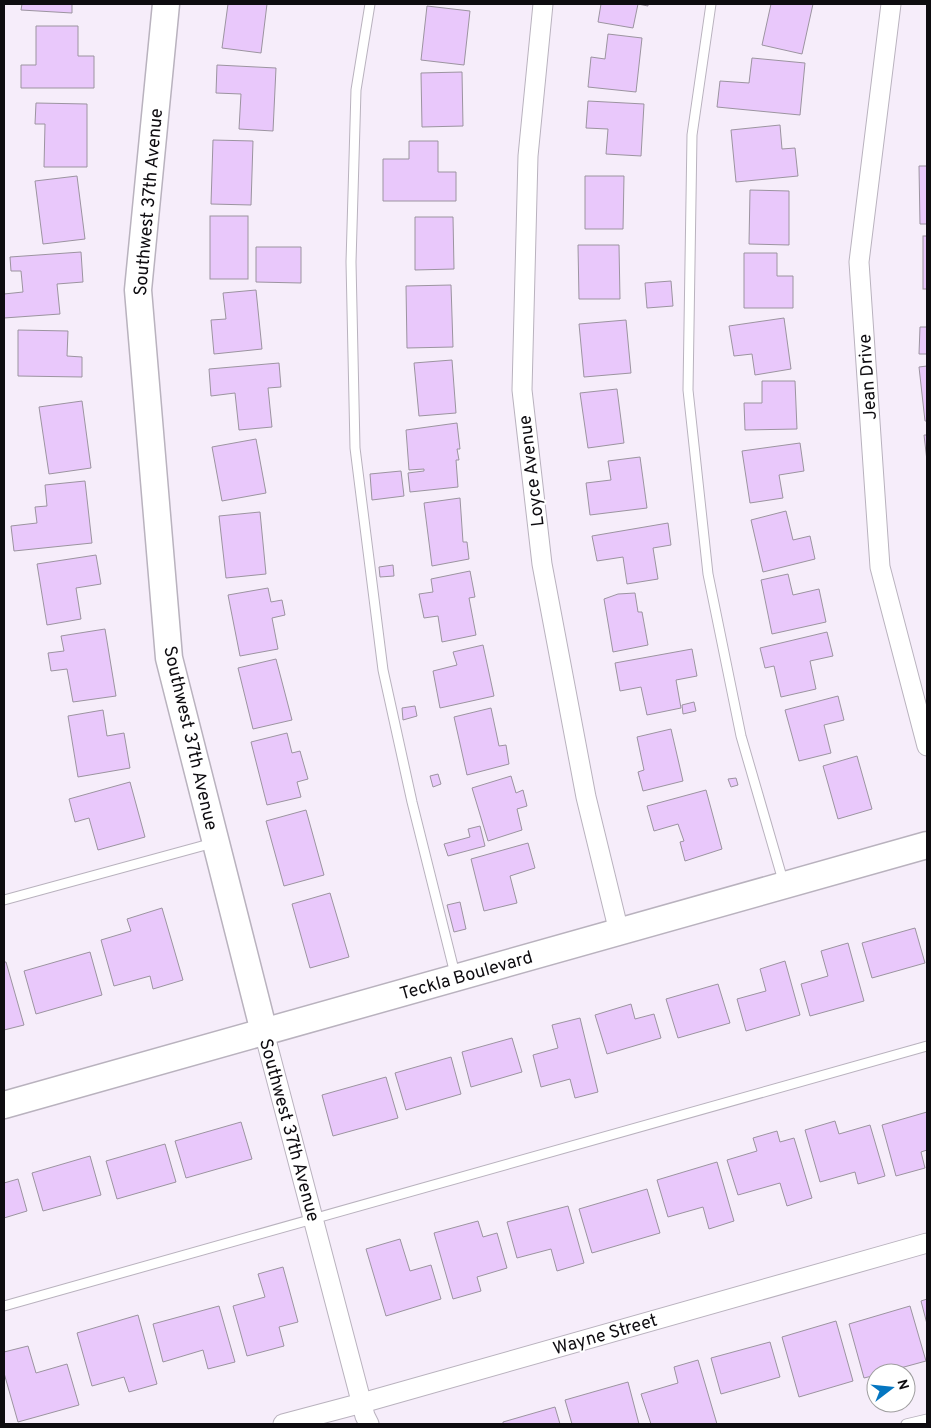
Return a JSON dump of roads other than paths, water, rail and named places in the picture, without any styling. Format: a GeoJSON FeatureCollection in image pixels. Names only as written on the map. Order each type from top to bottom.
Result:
{"type":"FeatureCollection","features":[{"type":"Feature","properties":{"kind":"street","name":"Southwest 37th Avenue"},"geometry":{"type":"LineString","coordinates":[[166,4],[138,290],[169,658],[264,1032],[369,1424]]}},
{"type":"Feature","properties":{"kind":"street","name":"Loyce Avenue"},"geometry":{"type":"LineString","coordinates":[[543,4],[528,156],[522,390],[542,564],[586,797],[619,932]]}},
{"type":"Feature","properties":{"kind":"street","name":"Jean Drive"},"geometry":{"type":"LineString","coordinates":[[891,4],[859,262],[880,567],[927,746]]}},
{"type":"Feature","properties":{"kind":"street","name":"Teckla Boulevard"},"geometry":{"type":"LineString","coordinates":[[4,1105],[927,845]]}},
{"type":"Feature","properties":{"kind":"street","name":"Wayne Street"},"geometry":{"type":"LineString","coordinates":[[283,1424],[927,1243]]}},
{"type":"Feature","properties":{"kind":"lane"},"geometry":{"type":"LineString","coordinates":[[370,4],[356,90],[351,262],[355,448],[383,670],[412,802],[456,978]]}},
{"type":"Feature","properties":{"kind":"lane"},"geometry":{"type":"LineString","coordinates":[[711,4],[692,135],[688,390],[708,574],[741,736],[785,885]]}},
{"type":"Feature","properties":{"kind":"lane"},"geometry":{"type":"LineString","coordinates":[[4,900],[216,843]]}},
{"type":"Feature","properties":{"kind":"lane"},"geometry":{"type":"LineString","coordinates":[[4,1306],[927,1046]]}},
{"type":"Feature","properties":{"kind":"lane"},"geometry":{"type":"LineString","coordinates":[[906,1424],[927,1418]]}}]}
